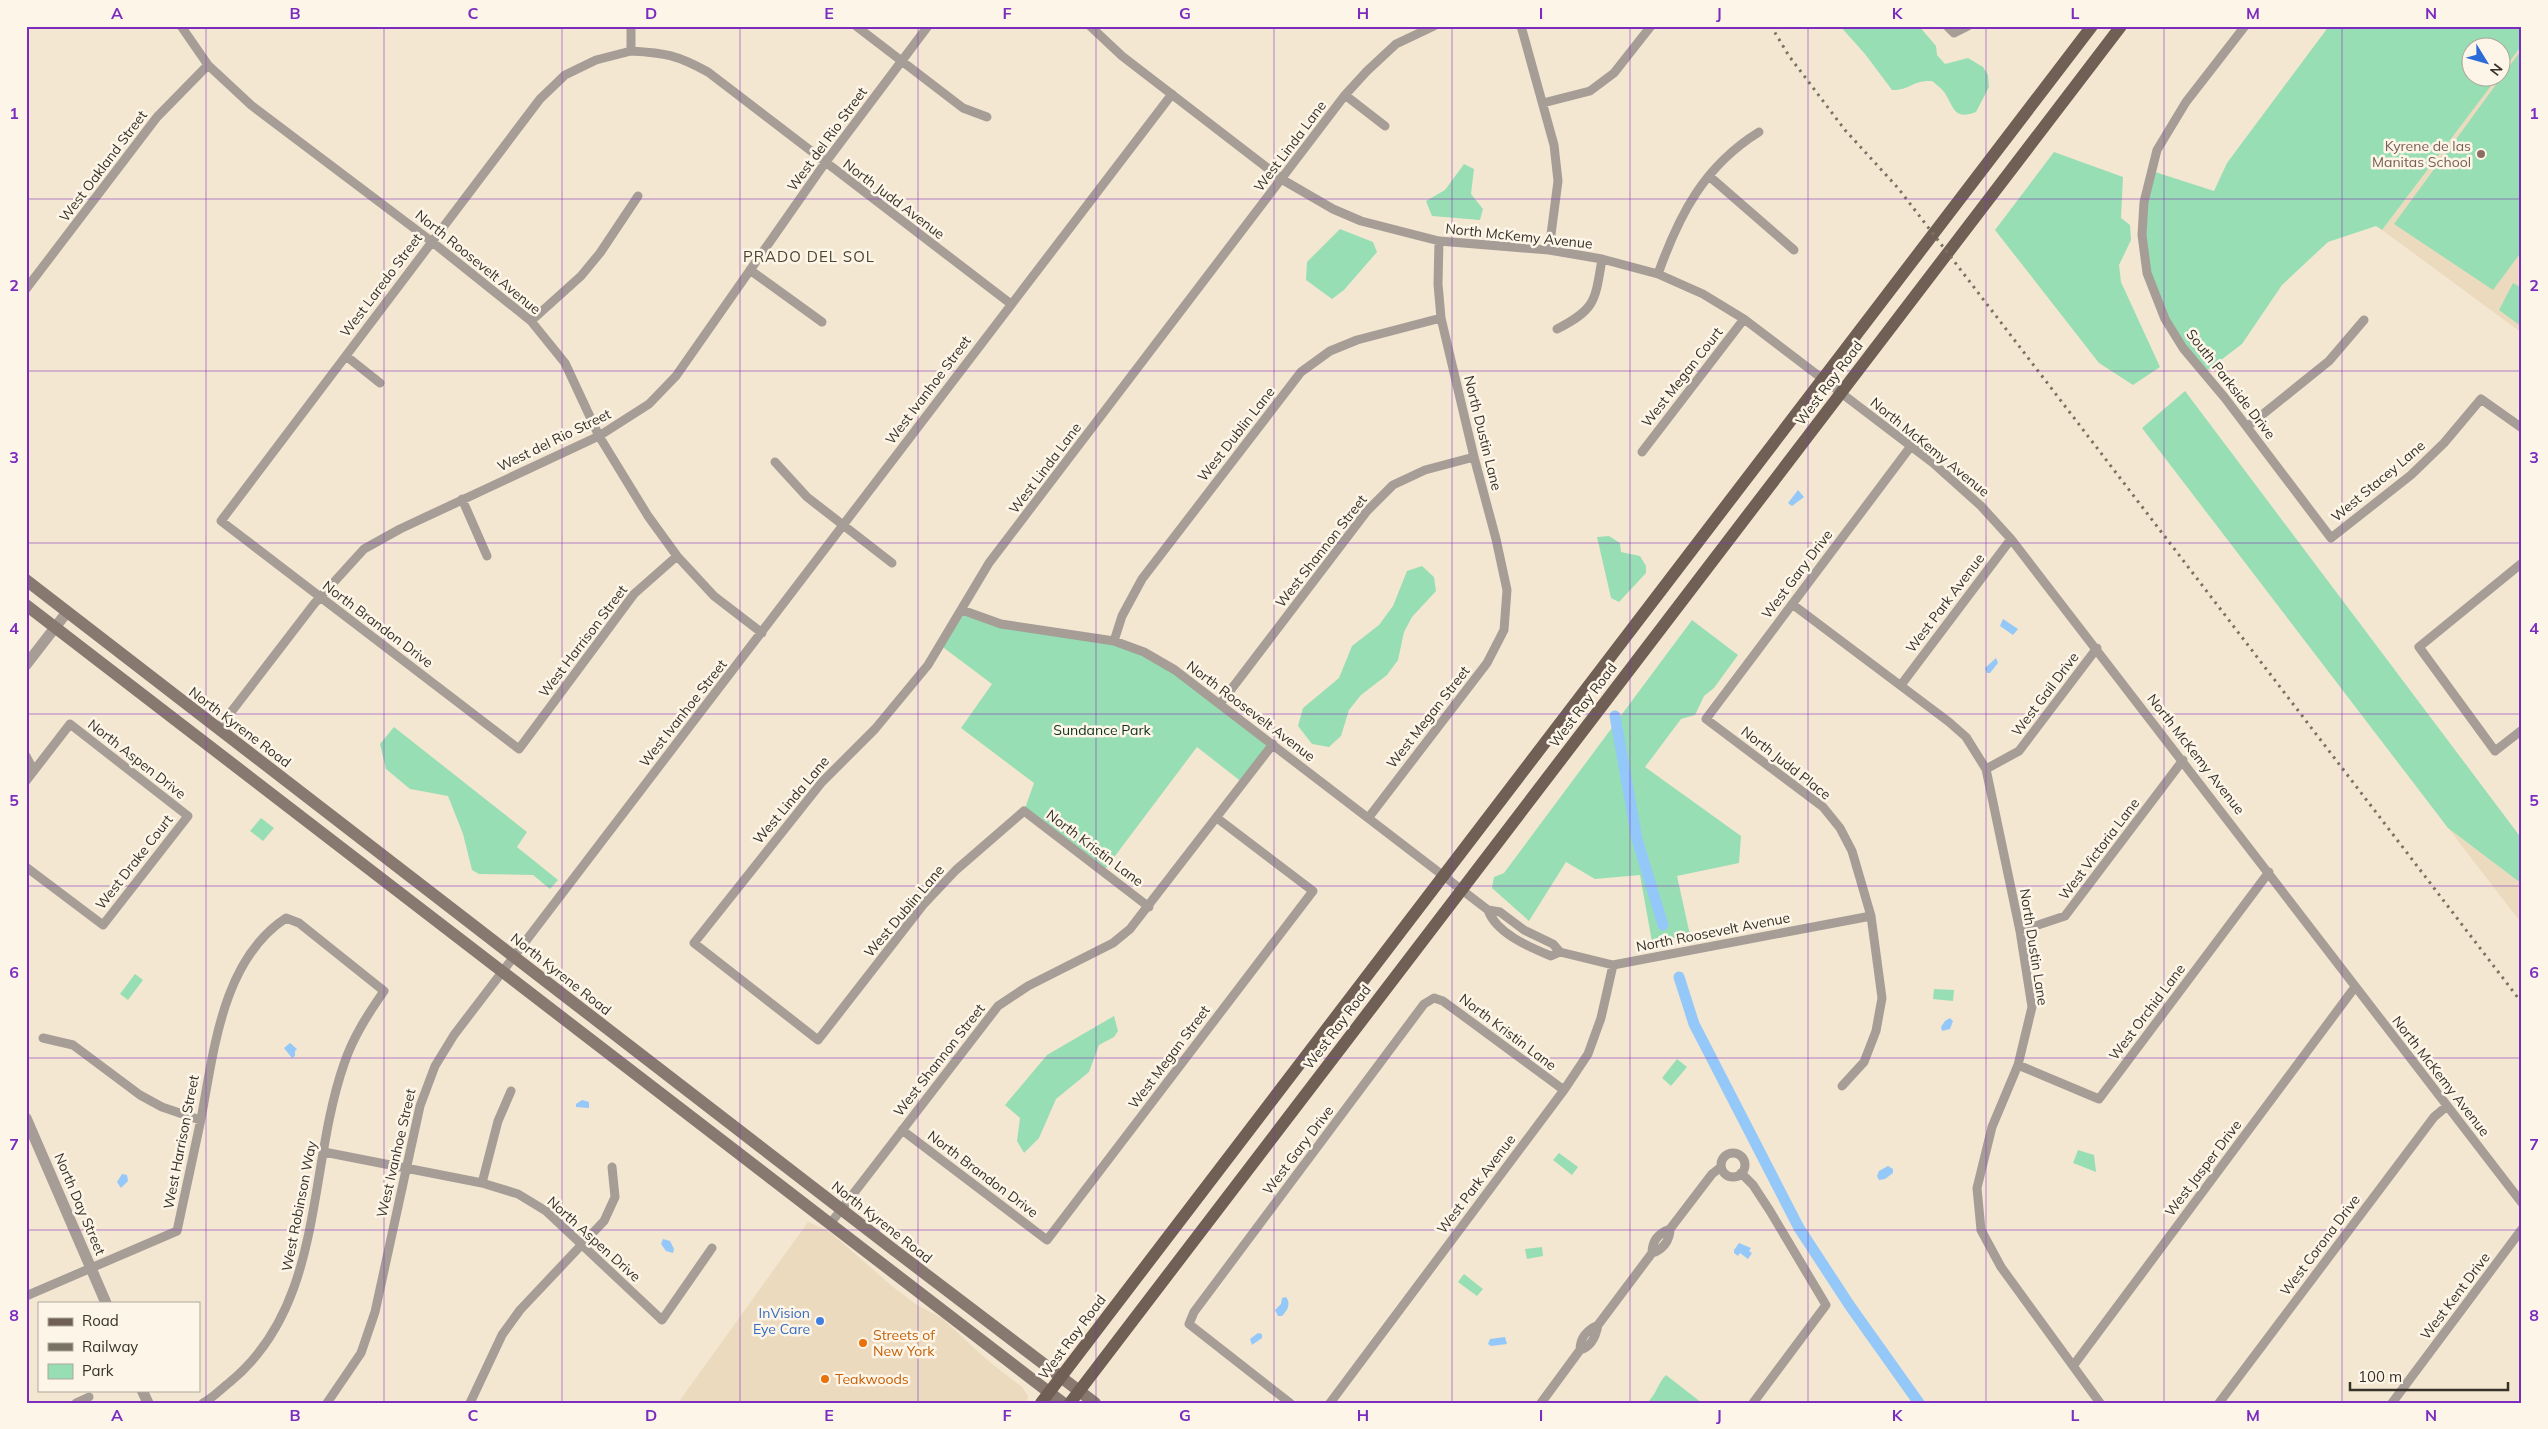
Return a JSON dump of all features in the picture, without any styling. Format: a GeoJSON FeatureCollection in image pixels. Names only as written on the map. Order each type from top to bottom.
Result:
{"type":"FeatureCollection","features":[{"type":"Feature","properties":{"kind":"main road","name":"West Ray Road"},"geometry":{"type":"LineString","coordinates":[[1041,1403],[2092,26]]}},
{"type":"Feature","properties":{"kind":"main road","name":"West Ray Road"},"geometry":{"type":"LineString","coordinates":[[1070,1403],[2121,26]]}},
{"type":"Feature","properties":{"kind":"main road","name":"North Kyrene Road"},"geometry":{"type":"LineString","coordinates":[[26,580],[1095,1403]]}},
{"type":"Feature","properties":{"kind":"main road"},"geometry":{"type":"LineString","coordinates":[[26,605],[1063,1403]]}},
{"type":"Feature","properties":{"kind":"street","name":"North Roosevelt Avenue"},"geometry":{"type":"LineString","coordinates":[[181,26],[208,64],[251,105],[431,241],[531,321],[565,364],[599,436],[648,516],[677,556],[714,596],[762,633]]}},
{"type":"Feature","properties":{"kind":"street"},"geometry":{"type":"LineString","coordinates":[[630,26],[631,51]]}},
{"type":"Feature","properties":{"kind":"street"},"geometry":{"type":"LineString","coordinates":[[856,26],[963,108],[988,117]]}},
{"type":"Feature","properties":{"kind":"street","name":"West del Rio Street"},"geometry":{"type":"LineString","coordinates":[[218,729],[319,596],[364,549],[400,529],[599,436],[648,404],[676,376],[825,163],[928,26]]}},
{"type":"Feature","properties":{"kind":"street","name":"North McKemy Avenue"},"geometry":{"type":"LineString","coordinates":[[1090,26],[1122,56],[1282,180],[1333,209],[1361,221],[1439,241],[1549,250],[1602,259],[1658,274],[1703,294],[1744,319],[1911,446],[1961,488],[2011,538],[2522,1203]]}},
{"type":"Feature","properties":{"kind":"street","name":"West Linda Lane"},"geometry":{"type":"LineString","coordinates":[[818,1040],[694,943],[822,782],[875,729],[928,665],[989,564],[1345,95],[1396,44],[1434,26]]}},
{"type":"Feature","properties":{"kind":"street"},"geometry":{"type":"LineString","coordinates":[[1521,26],[1554,145],[1558,181],[1549,250]]}},
{"type":"Feature","properties":{"kind":"street"},"geometry":{"type":"LineString","coordinates":[[1543,103],[1590,91],[1614,73],[1652,26]]}},
{"type":"Feature","properties":{"kind":"street"},"geometry":{"type":"LineString","coordinates":[[1951,30],[1968,26]]}},
{"type":"Feature","properties":{"kind":"street","name":"South Parkside Drive"},"geometry":{"type":"LineString","coordinates":[[2245,26],[2186,102],[2158,150],[2144,202],[2142,235],[2147,273],[2166,318],[2183,348],[2247,427],[2331,538]]}},
{"type":"Feature","properties":{"kind":"street","name":"North Judd Avenue"},"geometry":{"type":"LineString","coordinates":[[631,51],[664,53],[682,57],[708,72],[1011,304]]}},
{"type":"Feature","properties":{"kind":"street","name":"West Laredo Street"},"geometry":{"type":"LineString","coordinates":[[221,521],[540,99],[565,75],[596,60],[631,51]]}},
{"type":"Feature","properties":{"kind":"street","name":"West Oakland Street"},"geometry":{"type":"LineString","coordinates":[[26,289],[157,117],[208,64]]}},
{"type":"Feature","properties":{"kind":"street","name":"West Ivanhoe Street"},"geometry":{"type":"LineString","coordinates":[[327,1403],[361,1353],[374,1312],[420,1106],[435,1066],[454,1035],[501,970],[762,633],[842,525],[1172,94]]}},
{"type":"Feature","properties":{"kind":"street"},"geometry":{"type":"LineString","coordinates":[[1345,95],[1385,126]]}},
{"type":"Feature","properties":{"kind":"street"},"geometry":{"type":"LineString","coordinates":[[1658,274],[1679,220],[1709,176],[1742,142],[1759,132]]}},
{"type":"Feature","properties":{"kind":"street"},"geometry":{"type":"LineString","coordinates":[[1709,176],[1794,250]]}},
{"type":"Feature","properties":{"kind":"street"},"geometry":{"type":"LineString","coordinates":[[531,321],[581,276],[600,252],[638,196]]}},
{"type":"Feature","properties":{"kind":"street","name":"North Dustin Lane"},"geometry":{"type":"LineString","coordinates":[[1439,241],[1438,284],[1441,318],[1507,590],[1504,630]]}},
{"type":"Feature","properties":{"kind":"street"},"geometry":{"type":"LineString","coordinates":[[1557,329],[1582,316],[1591,304],[1596,292],[1602,259]]}},
{"type":"Feature","properties":{"kind":"street"},"geometry":{"type":"LineString","coordinates":[[750,270],[822,322]]}},
{"type":"Feature","properties":{"kind":"street","name":"West Dublin Lane"},"geometry":{"type":"LineString","coordinates":[[1114,642],[1122,616],[1142,579],[1301,372],[1330,351],[1357,340],[1441,318]]}},
{"type":"Feature","properties":{"kind":"street","name":"West Megan Court"},"geometry":{"type":"LineString","coordinates":[[1642,452],[1744,319]]}},
{"type":"Feature","properties":{"kind":"street"},"geometry":{"type":"LineString","coordinates":[[2247,427],[2329,361],[2364,320]]}},
{"type":"Feature","properties":{"kind":"street"},"geometry":{"type":"LineString","coordinates":[[346,356],[380,383]]}},
{"type":"Feature","properties":{"kind":"street","name":"West Stacey Lane"},"geometry":{"type":"LineString","coordinates":[[2331,538],[2411,475],[2444,444],[2481,399],[2522,428]]}},
{"type":"Feature","properties":{"kind":"street","name":"West Gary Drive"},"geometry":{"type":"LineString","coordinates":[[1706,719],[1911,446]]}},
{"type":"Feature","properties":{"kind":"street","name":"West Shannon Street"},"geometry":{"type":"LineString","coordinates":[[1220,704],[1367,511],[1393,485],[1425,470],[1474,457]]}},
{"type":"Feature","properties":{"kind":"street"},"geometry":{"type":"LineString","coordinates":[[775,462],[807,497],[892,563]]}},
{"type":"Feature","properties":{"kind":"street"},"geometry":{"type":"LineString","coordinates":[[462,500],[487,556]]}},
{"type":"Feature","properties":{"kind":"street","name":"North Brandon Drive"},"geometry":{"type":"LineString","coordinates":[[221,521],[519,749]]}},
{"type":"Feature","properties":{"kind":"street","name":"West Park Avenue"},"geometry":{"type":"LineString","coordinates":[[1901,685],[2011,538]]}},
{"type":"Feature","properties":{"kind":"street","name":"West Harrison Street"},"geometry":{"type":"LineString","coordinates":[[519,749],[634,594],[677,556]]}},
{"type":"Feature","properties":{"kind":"street"},"geometry":{"type":"LineString","coordinates":[[2522,563],[2419,647],[2495,751],[2522,730]]}},
{"type":"Feature","properties":{"kind":"street","name":"North Dustin Lane"},"geometry":{"type":"LineString","coordinates":[[1792,604],[1901,685],[1966,737],[1986,769],[2020,931],[2032,1007],[2018,1065],[1992,1127],[1977,1188],[1981,1230],[2001,1267],[2100,1403]]}},
{"type":"Feature","properties":{"kind":"street","name":"North Roosevelt Avenue"},"geometry":{"type":"LineString","coordinates":[[962,610],[1001,624],[1114,642],[1144,652],[1160,661],[1273,744],[1488,910],[1500,912],[1524,930],[1552,944],[1560,952],[1613,965],[1871,916]]}},
{"type":"Feature","properties":{"kind":"street"},"geometry":{"type":"LineString","coordinates":[[26,666],[67,612]]}},
{"type":"Feature","properties":{"kind":"street","name":"West Megan Street"},"geometry":{"type":"LineString","coordinates":[[1369,818],[1487,663],[1504,630]]}},
{"type":"Feature","properties":{"kind":"street","name":"West Gail Drive"},"geometry":{"type":"LineString","coordinates":[[1986,769],[2019,751],[2097,648]]}},
{"type":"Feature","properties":{"kind":"street","name":"North Judd Place"},"geometry":{"type":"LineString","coordinates":[[1706,719],[1822,807],[1840,828],[1852,851],[1871,916],[1882,998],[1876,1031],[1864,1062],[1842,1086]]}},
{"type":"Feature","properties":{"kind":"street","name":"North Aspen Drive"},"geometry":{"type":"LineString","coordinates":[[30,769],[70,724],[188,816]]}},
{"type":"Feature","properties":{"kind":"street","name":"West Shannon Street"},"geometry":{"type":"LineString","coordinates":[[830,1224],[998,1006],[1028,986],[1113,943],[1130,929],[1273,744]]}},
{"type":"Feature","properties":{"kind":"street"},"geometry":{"type":"LineString","coordinates":[[26,756],[30,769],[26,781]]}},
{"type":"Feature","properties":{"kind":"street","name":"West Victoria Lane"},"geometry":{"type":"LineString","coordinates":[[2020,931],[2065,916],[2183,760]]}},
{"type":"Feature","properties":{"kind":"street","name":"West Dublin Lane"},"geometry":{"type":"LineString","coordinates":[[818,1040],[923,905],[956,870],[1024,811]]}},
{"type":"Feature","properties":{"kind":"street","name":"North Kristin Lane"},"geometry":{"type":"LineString","coordinates":[[1024,811],[1148,907]]}},
{"type":"Feature","properties":{"kind":"street","name":"West Drake Court"},"geometry":{"type":"LineString","coordinates":[[26,867],[103,925],[188,816]]}},
{"type":"Feature","properties":{"kind":"street","name":"West Megan Street"},"geometry":{"type":"LineString","coordinates":[[1047,1240],[1313,891],[1217,818]]}},
{"type":"Feature","properties":{"kind":"street","name":"West Orchid Lane"},"geometry":{"type":"LineString","coordinates":[[2018,1065],[2099,1099],[2269,872]]}},
{"type":"Feature","properties":{"kind":"street","name":"West Harrison Street"},"geometry":{"type":"LineString","coordinates":[[26,1296],[177,1230],[220,1018],[243,965],[273,926],[286,918],[300,924],[384,991]]}},
{"type":"Feature","properties":{"kind":"street","name":"West Park Avenue"},"geometry":{"type":"LineString","coordinates":[[1330,1403],[1564,1090],[1588,1054],[1601,1018],[1613,965]]}},
{"type":"Feature","properties":{"kind":"street","name":"West Jasper Drive"},"geometry":{"type":"LineString","coordinates":[[2073,1366],[2355,987]]}},
{"type":"Feature","properties":{"kind":"street","name":"West Robinson Way"},"geometry":{"type":"LineString","coordinates":[[203,1403],[244,1370],[272,1336],[287,1309],[299,1279],[332,1109],[344,1063],[363,1021],[384,991]]}},
{"type":"Feature","properties":{"kind":"street","name":"West Gary Drive"},"geometry":{"type":"LineString","coordinates":[[1290,1403],[1199,1334],[1189,1324],[1194,1312],[1424,1004],[1434,998]]}},
{"type":"Feature","properties":{"kind":"street","name":"North Kristin Lane"},"geometry":{"type":"LineString","coordinates":[[1434,998],[1444,1001],[1564,1090]]}},
{"type":"Feature","properties":{"kind":"street"},"geometry":{"type":"LineString","coordinates":[[44,1038],[72,1045],[140,1095],[162,1107],[200,1120]]}},
{"type":"Feature","properties":{"kind":"street"},"geometry":{"type":"LineString","coordinates":[[482,1183],[498,1121],[511,1091]]}},
{"type":"Feature","properties":{"kind":"street","name":"West Corona Drive"},"geometry":{"type":"LineString","coordinates":[[2219,1403],[2434,1117],[2447,1106]]}},
{"type":"Feature","properties":{"kind":"street","name":"North Day Street"},"geometry":{"type":"LineString","coordinates":[[26,1118],[106,1302]]}},
{"type":"Feature","properties":{"kind":"street","name":"North Brandon Drive"},"geometry":{"type":"LineString","coordinates":[[902,1130],[1047,1240]]}},
{"type":"Feature","properties":{"kind":"street","name":"North Aspen Drive"},"geometry":{"type":"LineString","coordinates":[[324,1152],[482,1183],[518,1194],[546,1211],[662,1320],[712,1248]]}},
{"type":"Feature","properties":{"kind":"street"},"geometry":{"type":"LineString","coordinates":[[1541,1403],[1580,1350],[1580,1341],[1589,1329],[1598,1325],[1652,1253],[1659,1251],[1670,1237],[1670,1229],[1712,1174],[1721,1167],[1725,1156],[1736,1154],[1744,1162],[1741,1173],[1735,1177],[1728,1176],[1721,1167]]}},
{"type":"Feature","properties":{"kind":"street"},"geometry":{"type":"LineString","coordinates":[[481,1403],[471,1401],[502,1335],[520,1310],[604,1221],[615,1196],[612,1167]]}},
{"type":"Feature","properties":{"kind":"street"},"geometry":{"type":"LineString","coordinates":[[1741,1173],[1748,1178],[1766,1205],[1826,1305],[1753,1403]]}},
{"type":"Feature","properties":{"kind":"street","name":"West Kent Drive"},"geometry":{"type":"LineString","coordinates":[[2392,1403],[2522,1229]]}},
{"type":"Feature","properties":{"kind":"street"},"geometry":{"type":"LineString","coordinates":[[76,1403],[89,1397]]}},
{"type":"Feature","properties":{"kind":"shaded area","name":"Kyrene de las Manitas School"},"geometry":{"type":"Polygon","coordinates":[[[2522,45],[2522,333],[2382,230],[2489,88],[2510,88],[2510,61],[2522,45]]]}},
{"type":"Feature","properties":{"kind":"shaded area"},"geometry":{"type":"Polygon","coordinates":[[[2448,828],[2522,884],[2522,924],[2448,828]]]}},
{"type":"Feature","properties":{"kind":"shaded area"},"geometry":{"type":"Polygon","coordinates":[[[808,1222],[830,1232],[893,1287],[917,1305],[942,1318],[986,1359],[1022,1387],[1028,1396],[1027,1403],[678,1403],[808,1222]]]}},
{"type":"Feature","properties":{"kind":"green space"},"geometry":{"type":"Polygon","coordinates":[[[1840,26],[1919,26],[1936,46],[1937,55],[1945,64],[1968,58],[1983,67],[1988,75],[1989,87],[1976,112],[1963,115],[1955,111],[1944,92],[1932,81],[1920,82],[1898,90],[1892,90],[1865,54],[1840,26]]]}},
{"type":"Feature","properties":{"kind":"green space"},"geometry":{"type":"Polygon","coordinates":[[[2329,26],[2522,26],[2522,45],[2510,61],[2510,38],[2460,38],[2460,88],[2489,88],[2382,230],[2376,226],[2328,242],[2282,285],[2242,344],[2204,373],[2172,327],[2154,291],[2143,253],[2142,227],[2152,171],[2214,191],[2227,163],[2329,26]]]}},
{"type":"Feature","properties":{"kind":"green space","name":"Kyrene de las Manitas School"},"geometry":{"type":"Polygon","coordinates":[[[2522,49],[2522,251],[2493,290],[2394,224],[2493,88],[2510,88],[2510,65],[2522,49]]]}},
{"type":"Feature","properties":{"kind":"green space"},"geometry":{"type":"Polygon","coordinates":[[[2054,152],[2123,177],[2121,218],[2130,225],[2131,240],[2119,265],[2121,282],[2160,367],[2133,385],[2099,363],[1995,230],[2054,152]]]}},
{"type":"Feature","properties":{"kind":"green space"},"geometry":{"type":"Polygon","coordinates":[[[1464,164],[1474,169],[1471,194],[1483,209],[1480,220],[1432,216],[1426,201],[1445,190],[1464,164]]]}},
{"type":"Feature","properties":{"kind":"green space"},"geometry":{"type":"Polygon","coordinates":[[[1340,229],[1373,242],[1377,252],[1344,290],[1332,299],[1306,280],[1307,262],[1340,229]]]}},
{"type":"Feature","properties":{"kind":"green space"},"geometry":{"type":"Polygon","coordinates":[[[2513,283],[2522,288],[2522,327],[2499,310],[2513,283]]]}},
{"type":"Feature","properties":{"kind":"green space"},"geometry":{"type":"Polygon","coordinates":[[[2185,391],[2522,839],[2522,884],[2448,828],[2142,428],[2185,391]]]}},
{"type":"Feature","properties":{"kind":"green space"},"geometry":{"type":"Polygon","coordinates":[[[1609,536],[1620,543],[1621,552],[1640,556],[1646,566],[1646,573],[1619,602],[1611,598],[1597,537],[1609,536]]]}},
{"type":"Feature","properties":{"kind":"green space"},"geometry":{"type":"Polygon","coordinates":[[[1422,566],[1434,577],[1436,591],[1412,617],[1404,632],[1398,660],[1387,675],[1361,695],[1349,710],[1341,736],[1329,747],[1312,744],[1298,726],[1303,708],[1339,678],[1352,646],[1379,625],[1393,606],[1407,571],[1422,566]]]}},
{"type":"Feature","properties":{"kind":"green space","name":"Sundance Park"},"geometry":{"type":"Polygon","coordinates":[[[962,610],[1001,624],[1114,641],[1144,652],[1273,744],[1243,783],[1197,747],[1103,872],[1024,811],[1034,783],[961,728],[992,684],[940,645],[962,610]]]}},
{"type":"Feature","properties":{"kind":"green space"},"geometry":{"type":"Polygon","coordinates":[[[1692,620],[1738,655],[1714,688],[1704,696],[1695,715],[1681,719],[1645,767],[1741,836],[1739,863],[1677,876],[1690,935],[1652,942],[1640,875],[1595,879],[1566,862],[1529,921],[1492,888],[1494,877],[1504,873],[1692,620]]]}},
{"type":"Feature","properties":{"kind":"green space"},"geometry":{"type":"Polygon","coordinates":[[[394,727],[527,832],[517,847],[558,880],[550,889],[533,875],[479,874],[472,870],[463,834],[448,796],[410,789],[386,769],[380,744],[394,727]]]}},
{"type":"Feature","properties":{"kind":"green space"},"geometry":{"type":"Polygon","coordinates":[[[261,818],[274,828],[263,841],[250,831],[261,818]]]}},
{"type":"Feature","properties":{"kind":"green space"},"geometry":{"type":"Polygon","coordinates":[[[135,974],[143,980],[128,1000],[120,994],[135,974]]]}},
{"type":"Feature","properties":{"kind":"green space"},"geometry":{"type":"Polygon","coordinates":[[[1934,989],[1954,990],[1953,1001],[1933,999],[1934,989]]]}},
{"type":"Feature","properties":{"kind":"green space"},"geometry":{"type":"Polygon","coordinates":[[[1114,1016],[1118,1031],[1114,1037],[1099,1045],[1089,1072],[1056,1099],[1039,1138],[1024,1153],[1017,1141],[1020,1118],[1005,1105],[1047,1055],[1114,1016]]]}},
{"type":"Feature","properties":{"kind":"green space"},"geometry":{"type":"Polygon","coordinates":[[[1677,1059],[1687,1067],[1671,1086],[1662,1078],[1677,1059]]]}},
{"type":"Feature","properties":{"kind":"green space"},"geometry":{"type":"Polygon","coordinates":[[[2078,1150],[2094,1155],[2096,1172],[2073,1163],[2078,1150]]]}},
{"type":"Feature","properties":{"kind":"green space"},"geometry":{"type":"Polygon","coordinates":[[[1559,1153],[1578,1167],[1572,1175],[1553,1160],[1559,1153]]]}},
{"type":"Feature","properties":{"kind":"green space"},"geometry":{"type":"Polygon","coordinates":[[[1542,1247],[1543,1256],[1527,1259],[1525,1249],[1542,1247]]]}},
{"type":"Feature","properties":{"kind":"green space"},"geometry":{"type":"Polygon","coordinates":[[[1464,1274],[1483,1289],[1477,1296],[1458,1282],[1464,1274]]]}},
{"type":"Feature","properties":{"kind":"green space"},"geometry":{"type":"Polygon","coordinates":[[[1666,1375],[1702,1403],[1647,1403],[1666,1375]]]}},
{"type":"Feature","properties":{"kind":"water"},"geometry":{"type":"Polygon","coordinates":[[[1798,490],[1804,497],[1792,506],[1788,503],[1798,490]]]}},
{"type":"Feature","properties":{"kind":"water"},"geometry":{"type":"Polygon","coordinates":[[[2003,619],[2018,629],[2013,635],[2000,626],[2003,619]]]}},
{"type":"Feature","properties":{"kind":"water"},"geometry":{"type":"Polygon","coordinates":[[[1996,658],[1998,663],[1990,673],[1987,673],[1985,668],[1996,658]]]}},
{"type":"Feature","properties":{"kind":"water"},"geometry":{"type":"Polygon","coordinates":[[[1950,1018],[1953,1021],[1950,1029],[1942,1031],[1941,1027],[1950,1018]]]}},
{"type":"Feature","properties":{"kind":"water"},"geometry":{"type":"Polygon","coordinates":[[[290,1043],[297,1049],[295,1056],[292,1058],[284,1048],[290,1043]]]}},
{"type":"Feature","properties":{"kind":"water"},"geometry":{"type":"Polygon","coordinates":[[[582,1100],[589,1102],[589,1108],[576,1107],[576,1104],[582,1100]]]}},
{"type":"Feature","properties":{"kind":"water"},"geometry":{"type":"Polygon","coordinates":[[[1888,1166],[1893,1169],[1893,1173],[1885,1179],[1879,1180],[1877,1176],[1879,1171],[1888,1166]]]}},
{"type":"Feature","properties":{"kind":"water"},"geometry":{"type":"Polygon","coordinates":[[[122,1174],[127,1175],[128,1181],[121,1188],[117,1182],[122,1174]]]}},
{"type":"Feature","properties":{"kind":"water"},"geometry":{"type":"Polygon","coordinates":[[[663,1239],[670,1241],[674,1249],[673,1253],[666,1251],[661,1244],[663,1239]]]}},
{"type":"Feature","properties":{"kind":"water"},"geometry":{"type":"Polygon","coordinates":[[[1739,1243],[1751,1248],[1749,1251],[1752,1253],[1748,1259],[1740,1253],[1738,1256],[1734,1253],[1739,1243]]]}},
{"type":"Feature","properties":{"kind":"water"},"geometry":{"type":"Polygon","coordinates":[[[1286,1297],[1289,1305],[1282,1316],[1278,1316],[1275,1310],[1281,1304],[1282,1298],[1286,1297]]]}},
{"type":"Feature","properties":{"kind":"water"},"geometry":{"type":"Polygon","coordinates":[[[1258,1333],[1262,1334],[1262,1338],[1252,1345],[1250,1339],[1258,1333]]]}},
{"type":"Feature","properties":{"kind":"water"},"geometry":{"type":"Polygon","coordinates":[[[1505,1337],[1507,1344],[1491,1346],[1488,1344],[1490,1339],[1505,1337]]]}},
{"type":"Feature","properties":{"kind":"waterway"},"geometry":{"type":"LineString","coordinates":[[1615,716],[1637,839],[1663,925]]}},
{"type":"Feature","properties":{"kind":"waterway"},"geometry":{"type":"LineString","coordinates":[[1679,977],[1694,1024],[1799,1228],[1850,1306],[1919,1403]]}},
{"type":"Feature","properties":{"kind":"railway"},"geometry":{"type":"LineString","coordinates":[[1771,26],[1789,56],[1845,130],[1898,188],[2522,1003]]}},
{"type":"Feature","properties":{"kind":"place","name":"Kyrene de las Manitas School"},"geometry":{"type":"Point","coordinates":[2481,154]}},
{"type":"Feature","properties":{"kind":"place","name":"InVision Eye Care"},"geometry":{"type":"Point","coordinates":[820,1321]}},
{"type":"Feature","properties":{"kind":"place","name":"Streets of New York"},"geometry":{"type":"Point","coordinates":[863,1343]}},
{"type":"Feature","properties":{"kind":"place","name":"Teakwoods"},"geometry":{"type":"Point","coordinates":[825,1379]}},
{"type":"Feature","properties":{"kind":"district","name":"PRADO DEL SOL"},"geometry":{"type":"Point","coordinates":[809,257]}}]}
